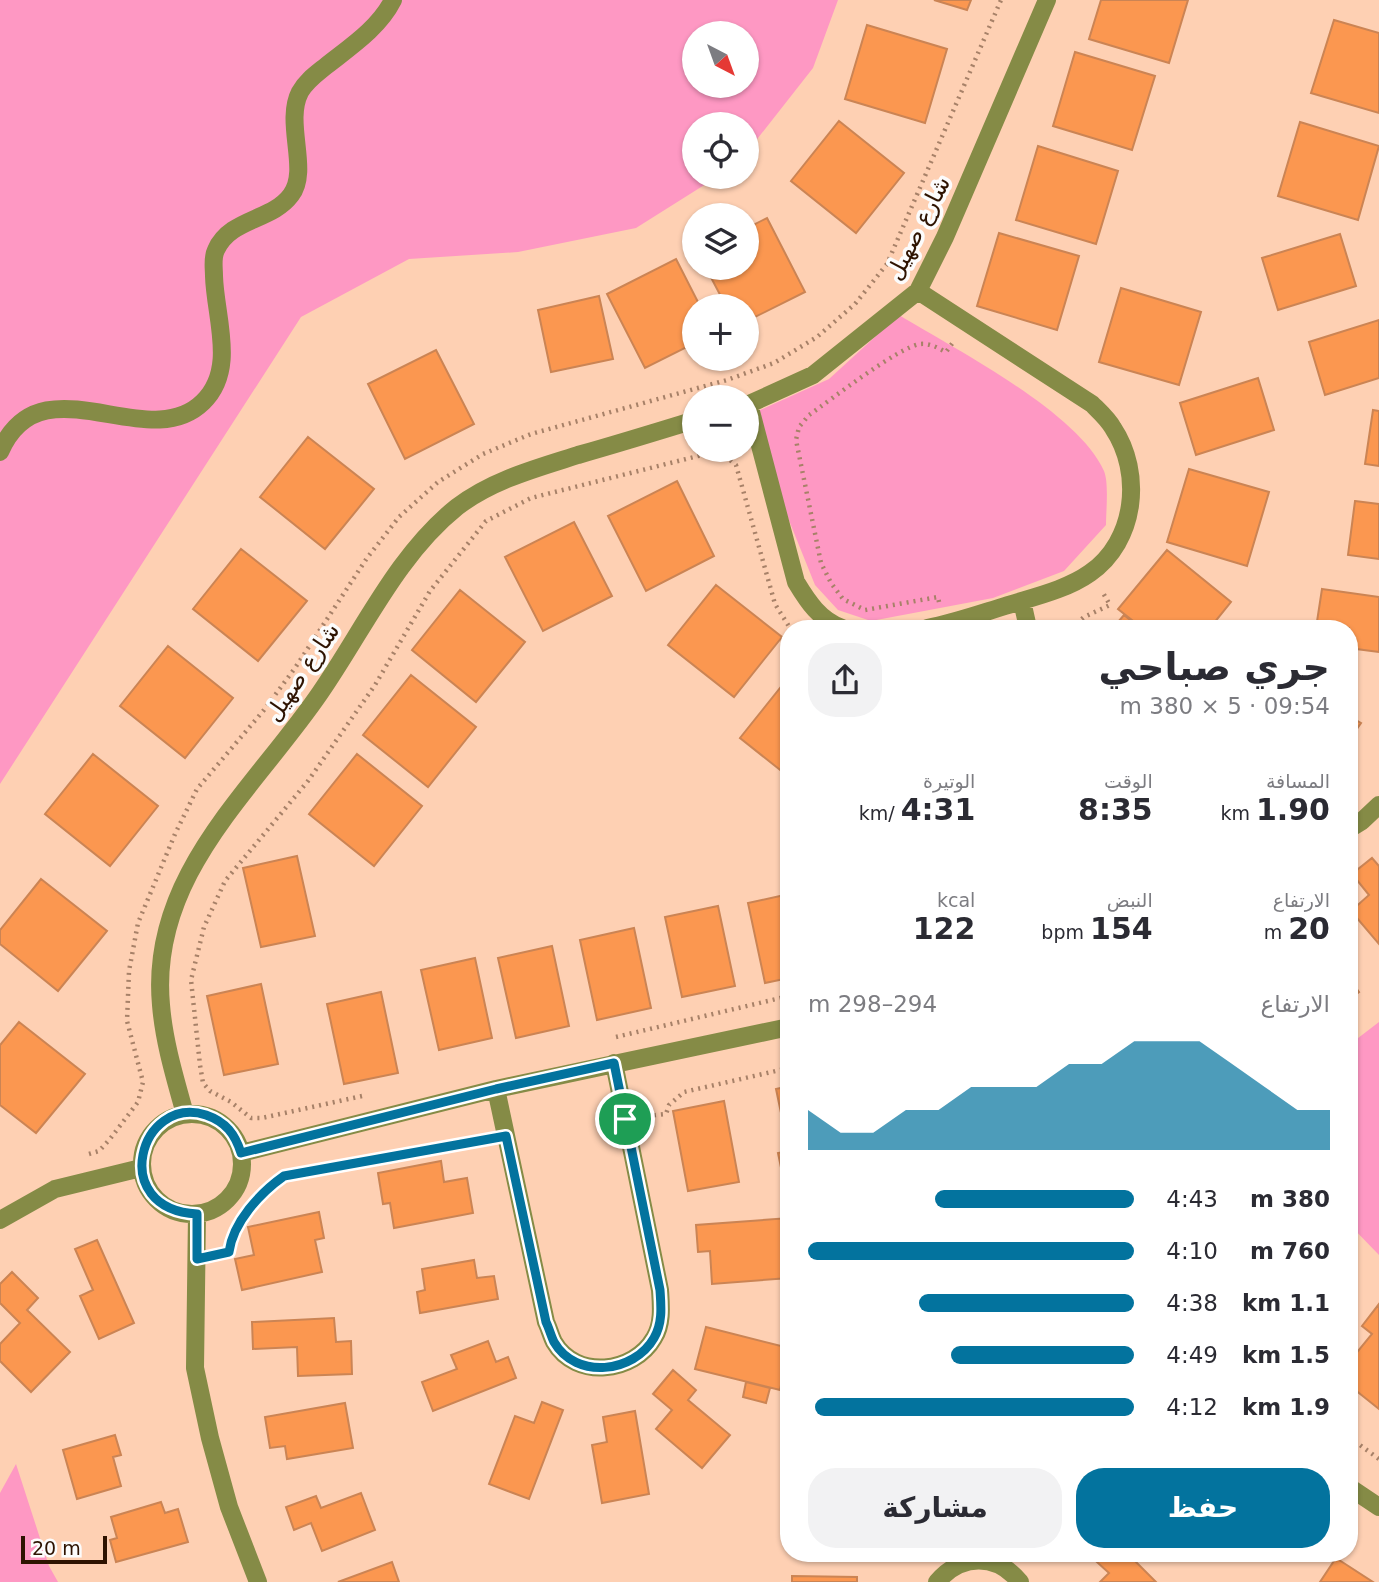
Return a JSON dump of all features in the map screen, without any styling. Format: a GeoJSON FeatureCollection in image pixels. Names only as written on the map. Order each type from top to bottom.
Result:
{"type":"FeatureCollection","features":[{"type":"Feature","properties":{"kind":"street"},"geometry":{"type":"LineString","coordinates":[[0,452],[11,433],[22,422],[49,409],[65,408],[158,420],[189,413],[213,391],[223,361],[214,291],[214,253],[235,228],[274,211],[294,193],[298,180],[294,108],[300,92],[310,79],[377,24],[393,0]]}},
{"type":"Feature","properties":{"kind":"street","name":"شارع صهيل"},"geometry":{"type":"LineString","coordinates":[[759,399],[813,375],[918,291],[945,237],[1047,0]]}},
{"type":"Feature","properties":{"kind":"street"},"geometry":{"type":"LineString","coordinates":[[918,291],[1092,404],[1113,427],[1127,456],[1132,488],[1128,519],[1115,549],[1091,573],[1022,601],[959,620]]}},
{"type":"Feature","properties":{"kind":"street","name":"شارع صهيل"},"geometry":{"type":"LineString","coordinates":[[185,1114],[173,1071],[161,1004],[163,952],[176,898],[201,849],[321,692],[422,538],[459,506],[500,482],[543,466],[682,424]]}},
{"type":"Feature","properties":{"kind":"street"},"geometry":{"type":"LineString","coordinates":[[759,445],[796,582],[811,606],[826,620]]}},
{"type":"Feature","properties":{"kind":"street"},"geometry":{"type":"LineString","coordinates":[[1022,601],[1026,620]]}},
{"type":"Feature","properties":{"kind":"street"},"geometry":{"type":"LineString","coordinates":[[1358,823],[1379,805]]}},
{"type":"Feature","properties":{"kind":"street"},"geometry":{"type":"LineString","coordinates":[[241,1153],[496,1089],[780,1029]]}},
{"type":"Feature","properties":{"kind":"street"},"geometry":{"type":"LineString","coordinates":[[496,1089],[546,1322],[555,1344],[572,1360],[595,1368],[618,1367],[639,1355],[655,1337],[661,1315],[660,1290],[614,1063]]}},
{"type":"Feature","properties":{"kind":"street"},"geometry":{"type":"LineString","coordinates":[[200,1113],[227,1126],[241,1153],[242,1170],[237,1186],[228,1200],[214,1209],[197,1214],[181,1213],[160,1203],[145,1184],[141,1168],[142,1153],[152,1133],[170,1118],[185,1114],[200,1113]]}},
{"type":"Feature","properties":{"kind":"street"},"geometry":{"type":"LineString","coordinates":[[0,1220],[55,1189],[141,1168]]}},
{"type":"Feature","properties":{"kind":"street"},"geometry":{"type":"LineString","coordinates":[[197,1214],[195,1368],[229,1507],[258,1582]]}},
{"type":"Feature","properties":{"kind":"street"},"geometry":{"type":"LineString","coordinates":[[1358,1493],[1379,1507]]}},
{"type":"Feature","properties":{"kind":"street"},"geometry":{"type":"LineString","coordinates":[[937,1582],[949,1569],[965,1562]]}},
{"type":"Feature","properties":{"kind":"street"},"geometry":{"type":"LineString","coordinates":[[1005,1562],[1020,1582]]}},
{"type":"Feature","properties":{"kind":"path"},"geometry":{"type":"LineString","coordinates":[[86,1156],[99,1151],[138,1102],[143,1082],[127,1021],[129,971],[138,923],[180,823],[197,789],[264,710],[391,527],[438,482],[483,454],[531,434],[727,380],[774,363],[817,337],[856,304],[887,264],[1001,0]]}},
{"type":"Feature","properties":{"kind":"path"},"geometry":{"type":"LineString","coordinates":[[936,620],[938,597],[865,610],[843,599],[821,563],[796,440],[799,427],[809,415],[826,403],[897,355],[918,345],[929,344],[946,352],[967,323]]}},
{"type":"Feature","properties":{"kind":"path"},"geometry":{"type":"LineString","coordinates":[[369,1095],[262,1118],[251,1118],[231,1102],[210,1091],[203,1083],[191,981],[204,927],[225,881],[308,781],[375,685],[430,591],[486,521],[531,498],[710,453],[725,456],[736,465],[775,604],[785,620]]}},
{"type":"Feature","properties":{"kind":"path"},"geometry":{"type":"LineString","coordinates":[[1080,620],[1110,605],[1091,573]]}},
{"type":"Feature","properties":{"kind":"path"},"geometry":{"type":"LineString","coordinates":[[609,1039],[780,998]]}},
{"type":"Feature","properties":{"kind":"path"},"geometry":{"type":"LineString","coordinates":[[625,1119],[666,1114],[669,1105],[684,1092],[780,1070]]}},
{"type":"Feature","properties":{"kind":"path"},"geometry":{"type":"LineString","coordinates":[[197,1259],[229,1252],[231,1237],[240,1224],[266,1189],[284,1176],[506,1136]]}},
{"type":"Feature","properties":{"kind":"path"},"geometry":{"type":"LineString","coordinates":[[1358,1444],[1379,1459]]}},
{"type":"Feature","properties":{"kind":"shaded area"},"geometry":{"type":"Polygon","coordinates":[[[0,0],[838,0],[813,68],[759,137],[759,112],[682,112],[682,189],[698,189],[636,228],[518,252],[409,259],[301,317],[0,784],[0,0]]]}},
{"type":"Feature","properties":{"kind":"shaded area"},"geometry":{"type":"Polygon","coordinates":[[[899,315],[1013,384],[1069,427],[1090,449],[1106,476],[1106,525],[1064,571],[993,598],[868,620],[838,610],[815,585],[759,446],[759,411],[829,379],[899,315]]]}},
{"type":"Feature","properties":{"kind":"shaded area"},"geometry":{"type":"Polygon","coordinates":[[[1379,1022],[1379,1255],[1358,1233],[1358,1038],[1379,1022]]]}},
{"type":"Feature","properties":{"kind":"shaded area"},"geometry":{"type":"Polygon","coordinates":[[[16,1464],[49,1566],[58,1582],[0,1582],[0,1493],[16,1464]]]}},
{"type":"Feature","properties":{"kind":"building"},"geometry":{"type":"Polygon","coordinates":[[[934,0],[971,0],[967,10],[934,0]]]}},
{"type":"Feature","properties":{"kind":"building"},"geometry":{"type":"Polygon","coordinates":[[[1101,0],[1188,0],[1169,63],[1089,39],[1101,0]]]}},
{"type":"Feature","properties":{"kind":"building"},"geometry":{"type":"Polygon","coordinates":[[[1334,20],[1379,33],[1379,113],[1311,93],[1334,20]]]}},
{"type":"Feature","properties":{"kind":"building"},"geometry":{"type":"Polygon","coordinates":[[[867,25],[947,49],[925,123],[845,99],[867,25]]]}},
{"type":"Feature","properties":{"kind":"building"},"geometry":{"type":"Polygon","coordinates":[[[1075,52],[1155,76],[1132,150],[1053,126],[1075,52]]]}},
{"type":"Feature","properties":{"kind":"building"},"geometry":{"type":"Polygon","coordinates":[[[839,121],[904,173],[856,233],[791,181],[839,121]]]}},
{"type":"Feature","properties":{"kind":"building"},"geometry":{"type":"Polygon","coordinates":[[[1300,122],[1379,146],[1358,220],[1278,196],[1300,122]]]}},
{"type":"Feature","properties":{"kind":"building"},"geometry":{"type":"Polygon","coordinates":[[[1038,146],[1118,171],[1096,244],[1016,220],[1038,146]]]}},
{"type":"Feature","properties":{"kind":"building"},"geometry":{"type":"Polygon","coordinates":[[[767,218],[805,292],[759,315],[759,294],[720,294],[712,280],[759,280],[759,222],[767,218]]]}},
{"type":"Feature","properties":{"kind":"building"},"geometry":{"type":"Polygon","coordinates":[[[999,233],[1079,256],[1057,330],[977,306],[999,233]]]}},
{"type":"Feature","properties":{"kind":"building"},"geometry":{"type":"Polygon","coordinates":[[[1340,234],[1356,286],[1278,310],[1262,258],[1340,234]]]}},
{"type":"Feature","properties":{"kind":"building"},"geometry":{"type":"Polygon","coordinates":[[[676,259],[682,271],[682,280],[687,280],[694,294],[682,294],[682,350],[645,368],[607,294],[676,259]]]}},
{"type":"Feature","properties":{"kind":"building"},"geometry":{"type":"Polygon","coordinates":[[[1121,288],[1201,312],[1179,385],[1099,362],[1121,288]]]}},
{"type":"Feature","properties":{"kind":"building"},"geometry":{"type":"Polygon","coordinates":[[[599,296],[613,359],[551,372],[538,310],[599,296]]]}},
{"type":"Feature","properties":{"kind":"building"},"geometry":{"type":"Polygon","coordinates":[[[1379,320],[1379,378],[1325,395],[1309,342],[1379,320]]]}},
{"type":"Feature","properties":{"kind":"building"},"geometry":{"type":"Polygon","coordinates":[[[436,350],[474,424],[405,459],[368,384],[436,350]]]}},
{"type":"Feature","properties":{"kind":"building"},"geometry":{"type":"Polygon","coordinates":[[[1258,378],[1274,430],[1196,455],[1180,403],[1258,378]]]}},
{"type":"Feature","properties":{"kind":"building"},"geometry":{"type":"Polygon","coordinates":[[[1373,410],[1379,411],[1379,466],[1365,464],[1373,410]]]}},
{"type":"Feature","properties":{"kind":"building"},"geometry":{"type":"Polygon","coordinates":[[[308,437],[374,489],[325,549],[260,497],[308,437]]]}},
{"type":"Feature","properties":{"kind":"building"},"geometry":{"type":"Polygon","coordinates":[[[1189,469],[1269,492],[1247,566],[1167,542],[1189,469]]]}},
{"type":"Feature","properties":{"kind":"building"},"geometry":{"type":"Polygon","coordinates":[[[677,481],[714,556],[646,591],[608,516],[677,481]]]}},
{"type":"Feature","properties":{"kind":"building"},"geometry":{"type":"Polygon","coordinates":[[[1355,501],[1379,504],[1379,559],[1348,555],[1355,501]]]}},
{"type":"Feature","properties":{"kind":"building"},"geometry":{"type":"Polygon","coordinates":[[[574,522],[612,596],[543,631],[505,557],[574,522]]]}},
{"type":"Feature","properties":{"kind":"building"},"geometry":{"type":"Polygon","coordinates":[[[241,549],[307,601],[258,661],[193,609],[241,549]]]}},
{"type":"Feature","properties":{"kind":"building"},"geometry":{"type":"Polygon","coordinates":[[[1167,550],[1231,602],[1216,620],[1132,620],[1118,609],[1167,550]]]}},
{"type":"Feature","properties":{"kind":"building"},"geometry":{"type":"Polygon","coordinates":[[[716,585],[780,635],[780,640],[734,697],[668,645],[716,585]]]}},
{"type":"Feature","properties":{"kind":"building"},"geometry":{"type":"Polygon","coordinates":[[[1322,589],[1379,597],[1379,652],[1358,649],[1358,620],[1317,620],[1322,589]]]}},
{"type":"Feature","properties":{"kind":"building"},"geometry":{"type":"Polygon","coordinates":[[[460,590],[525,642],[476,702],[412,650],[460,590]]]}},
{"type":"Feature","properties":{"kind":"building"},"geometry":{"type":"Polygon","coordinates":[[[168,646],[233,698],[185,758],[120,706],[168,646]]]}},
{"type":"Feature","properties":{"kind":"building"},"geometry":{"type":"Polygon","coordinates":[[[411,675],[476,727],[428,787],[363,735],[411,675]]]}},
{"type":"Feature","properties":{"kind":"building"},"geometry":{"type":"Polygon","coordinates":[[[780,688],[780,770],[740,738],[780,688]]]}},
{"type":"Feature","properties":{"kind":"building"},"geometry":{"type":"Polygon","coordinates":[[[93,754],[158,806],[110,866],[45,814],[93,754]]]}},
{"type":"Feature","properties":{"kind":"building"},"geometry":{"type":"Polygon","coordinates":[[[357,754],[422,806],[374,866],[309,814],[357,754]]]}},
{"type":"Feature","properties":{"kind":"building"},"geometry":{"type":"Polygon","coordinates":[[[297,856],[315,936],[261,947],[243,868],[297,856]]]}},
{"type":"Feature","properties":{"kind":"building"},"geometry":{"type":"Polygon","coordinates":[[[1372,858],[1379,866],[1379,944],[1358,919],[1358,905],[1369,895],[1358,881],[1358,869],[1372,858]]]}},
{"type":"Feature","properties":{"kind":"building"},"geometry":{"type":"Polygon","coordinates":[[[41,879],[107,931],[58,991],[0,944],[0,930],[41,879]]]}},
{"type":"Feature","properties":{"kind":"building"},"geometry":{"type":"Polygon","coordinates":[[[780,896],[780,980],[765,983],[748,903],[780,896]]]}},
{"type":"Feature","properties":{"kind":"building"},"geometry":{"type":"Polygon","coordinates":[[[718,906],[735,986],[682,997],[665,917],[718,906]]]}},
{"type":"Feature","properties":{"kind":"building"},"geometry":{"type":"Polygon","coordinates":[[[634,928],[651,1008],[597,1020],[580,940],[634,928]]]}},
{"type":"Feature","properties":{"kind":"building"},"geometry":{"type":"Polygon","coordinates":[[[552,946],[569,1026],[516,1038],[498,958],[552,946]]]}},
{"type":"Feature","properties":{"kind":"building"},"geometry":{"type":"Polygon","coordinates":[[[475,958],[492,1038],[439,1050],[421,970],[475,958]]]}},
{"type":"Feature","properties":{"kind":"building"},"geometry":{"type":"Polygon","coordinates":[[[261,984],[278,1064],[224,1075],[207,996],[261,984]]]}},
{"type":"Feature","properties":{"kind":"building"},"geometry":{"type":"Polygon","coordinates":[[[381,992],[398,1073],[344,1084],[327,1004],[381,992]]]}},
{"type":"Feature","properties":{"kind":"building"},"geometry":{"type":"Polygon","coordinates":[[[19,1022],[85,1074],[36,1133],[0,1105],[0,1045],[19,1022]]]}},
{"type":"Feature","properties":{"kind":"building"},"geometry":{"type":"Polygon","coordinates":[[[780,1088],[780,1108],[776,1089],[780,1088]]]}},
{"type":"Feature","properties":{"kind":"building"},"geometry":{"type":"Polygon","coordinates":[[[724,1101],[739,1182],[688,1191],[673,1111],[724,1101]]]}},
{"type":"Feature","properties":{"kind":"building"},"geometry":{"type":"Polygon","coordinates":[[[441,1161],[444,1182],[467,1178],[473,1213],[394,1228],[390,1203],[383,1204],[378,1173],[441,1161]]]}},
{"type":"Feature","properties":{"kind":"building"},"geometry":{"type":"Polygon","coordinates":[[[319,1212],[324,1238],[315,1240],[322,1272],[242,1290],[235,1259],[254,1255],[248,1227],[319,1212]]]}},
{"type":"Feature","properties":{"kind":"building"},"geometry":{"type":"Polygon","coordinates":[[[780,1219],[780,1279],[712,1284],[710,1251],[698,1252],[696,1225],[780,1219]]]}},
{"type":"Feature","properties":{"kind":"building"},"geometry":{"type":"Polygon","coordinates":[[[97,1240],[134,1323],[99,1339],[80,1296],[93,1290],[75,1249],[97,1240]]]}},
{"type":"Feature","properties":{"kind":"building"},"geometry":{"type":"Polygon","coordinates":[[[474,1260],[477,1278],[494,1276],[498,1299],[420,1313],[417,1292],[425,1290],[422,1269],[474,1260]]]}},
{"type":"Feature","properties":{"kind":"building"},"geometry":{"type":"Polygon","coordinates":[[[12,1272],[38,1298],[27,1310],[70,1352],[31,1392],[0,1361],[0,1344],[20,1323],[0,1303],[0,1284],[12,1272]]]}},
{"type":"Feature","properties":{"kind":"building"},"geometry":{"type":"Polygon","coordinates":[[[1379,1304],[1379,1409],[1358,1392],[1358,1351],[1372,1334],[1362,1326],[1379,1304]]]}},
{"type":"Feature","properties":{"kind":"building"},"geometry":{"type":"Polygon","coordinates":[[[334,1318],[336,1342],[351,1341],[352,1374],[298,1376],[297,1347],[253,1349],[252,1322],[334,1318]]]}},
{"type":"Feature","properties":{"kind":"building"},"geometry":{"type":"Polygon","coordinates":[[[706,1327],[780,1346],[780,1390],[695,1369],[706,1327]]]}},
{"type":"Feature","properties":{"kind":"building"},"geometry":{"type":"Polygon","coordinates":[[[488,1341],[496,1362],[508,1357],[516,1378],[433,1411],[422,1382],[457,1369],[451,1355],[488,1341]]]}},
{"type":"Feature","properties":{"kind":"building"},"geometry":{"type":"Polygon","coordinates":[[[673,1370],[696,1390],[688,1400],[730,1435],[702,1468],[656,1429],[672,1410],[653,1394],[673,1370]]]}},
{"type":"Feature","properties":{"kind":"building"},"geometry":{"type":"Polygon","coordinates":[[[746,1382],[770,1388],[766,1403],[743,1397],[746,1382]]]}},
{"type":"Feature","properties":{"kind":"building"},"geometry":{"type":"Polygon","coordinates":[[[542,1402],[563,1410],[529,1499],[489,1484],[515,1416],[534,1423],[542,1402]]]}},
{"type":"Feature","properties":{"kind":"building"},"geometry":{"type":"Polygon","coordinates":[[[345,1403],[353,1448],[287,1459],[285,1446],[270,1448],[265,1417],[345,1403]]]}},
{"type":"Feature","properties":{"kind":"building"},"geometry":{"type":"Polygon","coordinates":[[[635,1411],[649,1494],[602,1503],[592,1445],[607,1442],[603,1417],[635,1411]]]}},
{"type":"Feature","properties":{"kind":"building"},"geometry":{"type":"Polygon","coordinates":[[[115,1435],[121,1455],[113,1457],[121,1486],[77,1499],[63,1450],[115,1435]]]}},
{"type":"Feature","properties":{"kind":"building"},"geometry":{"type":"Polygon","coordinates":[[[361,1493],[375,1530],[322,1551],[311,1523],[294,1530],[286,1507],[316,1496],[321,1508],[361,1493]]]}},
{"type":"Feature","properties":{"kind":"building"},"geometry":{"type":"Polygon","coordinates":[[[161,1502],[165,1513],[178,1509],[188,1542],[116,1562],[110,1540],[117,1538],[111,1517],[161,1502]]]}},
{"type":"Feature","properties":{"kind":"building"},"geometry":{"type":"Polygon","coordinates":[[[392,1562],[399,1582],[338,1582],[392,1562]]]}},
{"type":"Feature","properties":{"kind":"building"},"geometry":{"type":"Polygon","coordinates":[[[1097,1562],[1136,1562],[1156,1582],[1100,1582],[1109,1573],[1097,1562]]]}},
{"type":"Feature","properties":{"kind":"building"},"geometry":{"type":"Polygon","coordinates":[[[1333,1562],[1342,1562],[1373,1582],[1320,1582],[1333,1562]]]}},
{"type":"Feature","properties":{"kind":"building"},"geometry":{"type":"Polygon","coordinates":[[[792,1576],[857,1577],[857,1582],[792,1582],[792,1576]]]}},
{"type":"Feature","properties":{"kind":"route"},"geometry":{"type":"LineString","coordinates":[[614,1063],[625,1119],[660,1290],[661,1315],[655,1337],[639,1355],[618,1367],[595,1368],[572,1360],[555,1344],[546,1322],[506,1136],[284,1176],[266,1189],[240,1224],[231,1237],[229,1252],[197,1259],[197,1214],[166,1208],[154,1198],[145,1184],[141,1168],[142,1153],[157,1127],[170,1118],[185,1114],[200,1113],[227,1126],[241,1153],[496,1089],[614,1063]]}}]}
